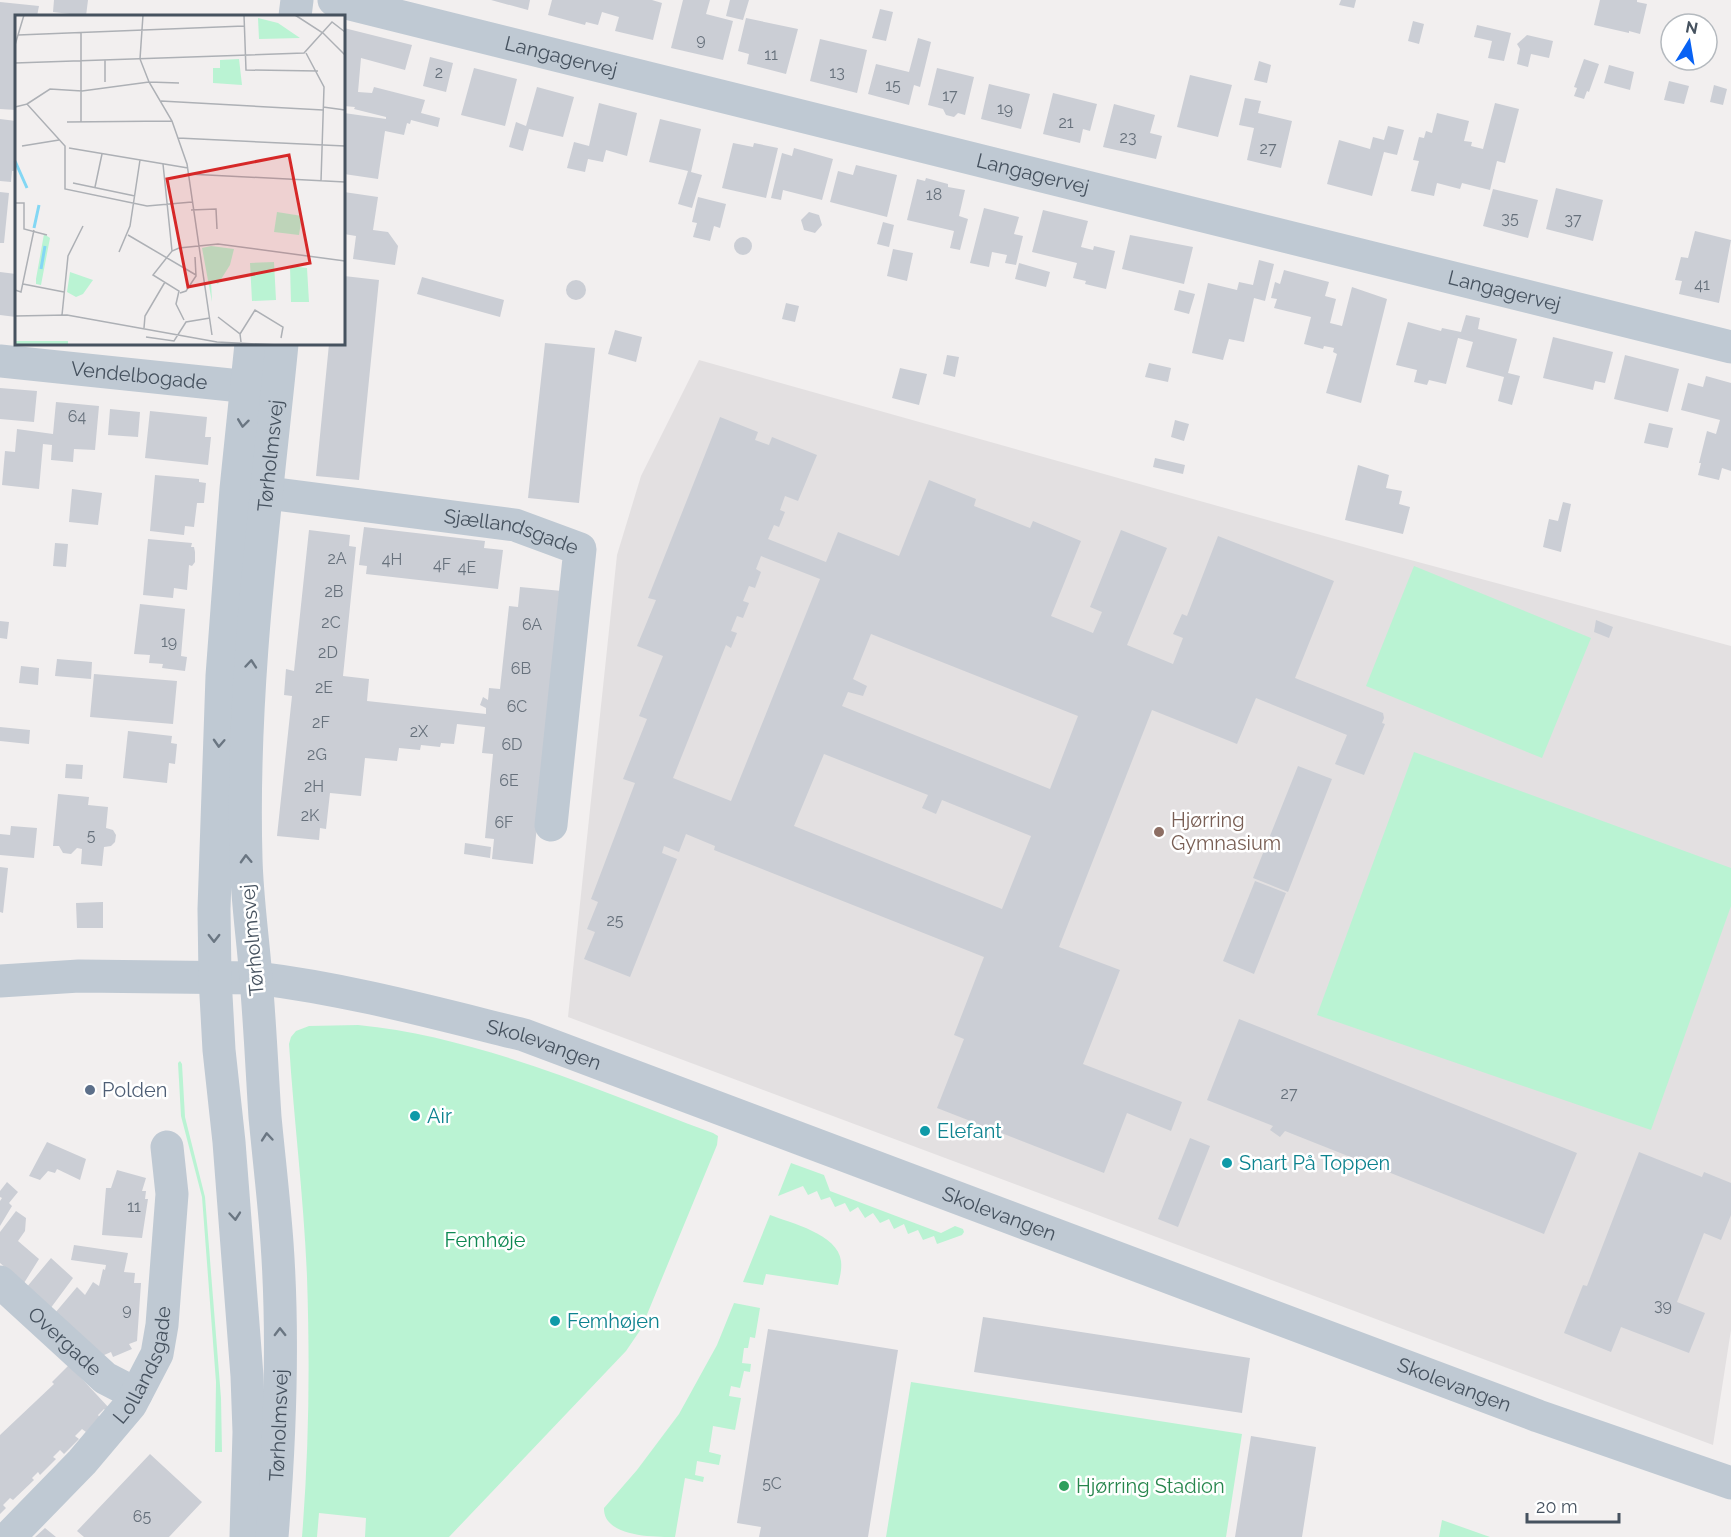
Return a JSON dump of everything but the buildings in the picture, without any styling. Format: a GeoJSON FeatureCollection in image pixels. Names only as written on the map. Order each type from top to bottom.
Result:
{"type":"FeatureCollection","features":[{"type":"Feature","properties":{"kind":"street"},"geometry":{"type":"LineString","coordinates":[[295,15],[297,0]]}},
{"type":"Feature","properties":{"kind":"street","name":"Langagervej"},"geometry":{"type":"LineString","coordinates":[[334,0],[1731,347]]}},
{"type":"Feature","properties":{"kind":"street","name":"Tørholmsvej"},"geometry":{"type":"LineString","coordinates":[[251,345],[262,388]]}},
{"type":"Feature","properties":{"kind":"street","name":"Tørholmsvej"},"geometry":{"type":"LineString","coordinates":[[246,1537],[249,1432],[247,1365],[215,977],[214,909],[218,760],[222,676],[251,491],[262,388],[282,345]]}},
{"type":"Feature","properties":{"kind":"street","name":"Vendelbogade"},"geometry":{"type":"LineString","coordinates":[[0,361],[262,388]]}},
{"type":"Feature","properties":{"kind":"street","name":"Tørholmsvej"},"geometry":{"type":"LineString","coordinates":[[251,491],[250,678],[245,762],[248,900],[277,1245],[279,1308],[280,1434],[272,1537]]}},
{"type":"Feature","properties":{"kind":"street","name":"Sjællandsgade"},"geometry":{"type":"LineString","coordinates":[[251,491],[515,525],[580,549],[551,825]]}},
{"type":"Feature","properties":{"kind":"street"},"geometry":{"type":"LineString","coordinates":[[0,981],[79,976],[256,978]]}},
{"type":"Feature","properties":{"kind":"street","name":"Skolevangen"},"geometry":{"type":"LineString","coordinates":[[256,978],[330,988],[524,1035],[1548,1420],[1731,1483]]}},
{"type":"Feature","properties":{"kind":"street","name":"Lollandsgade"},"geometry":{"type":"LineString","coordinates":[[9,1537],[82,1462],[131,1404],[157,1354],[161,1341],[172,1194],[167,1147]]}},
{"type":"Feature","properties":{"kind":"street","name":"Overgade"},"geometry":{"type":"LineString","coordinates":[[0,1282],[105,1378],[136,1394]]}},
{"type":"Feature","properties":{"kind":"shaded area","name":"Hjørring Gymnasium"},"geometry":{"type":"Polygon","coordinates":[[[699,360],[1392,555],[1731,646],[1731,1330],[1713,1445],[568,1017],[617,555],[641,476],[699,360]]]}},
{"type":"Feature","properties":{"kind":"green space"},"geometry":{"type":"Polygon","coordinates":[[[1414,566],[1591,638],[1542,758],[1366,686],[1414,566]]]}},
{"type":"Feature","properties":{"kind":"green space"},"geometry":{"type":"Polygon","coordinates":[[[1414,752],[1731,868],[1731,906],[1651,1130],[1317,1015],[1414,752]]]}},
{"type":"Feature","properties":{"kind":"green space","name":"Femhøje"},"geometry":{"type":"Polygon","coordinates":[[[358,1025],[404,1031],[494,1053],[583,1084],[718,1136],[717,1145],[641,1329],[626,1351],[449,1537],[365,1537],[366,1518],[319,1513],[317,1537],[302,1537],[309,1375],[308,1310],[304,1219],[289,1044],[296,1031],[309,1026],[358,1025]]]}},
{"type":"Feature","properties":{"kind":"green space"},"geometry":{"type":"Polygon","coordinates":[[[180,1061],[185,1117],[205,1197],[221,1398],[222,1452],[215,1452],[216,1382],[202,1197],[181,1116],[178,1063],[180,1061]]]}},
{"type":"Feature","properties":{"kind":"green space"},"geometry":{"type":"Polygon","coordinates":[[[791,1163],[824,1175],[830,1191],[941,1233],[955,1226],[963,1229],[964,1232],[962,1235],[937,1244],[934,1236],[923,1240],[918,1230],[908,1234],[904,1224],[894,1229],[889,1219],[880,1223],[873,1213],[865,1218],[858,1207],[850,1212],[845,1203],[835,1207],[830,1197],[821,1200],[817,1191],[808,1195],[803,1186],[778,1196],[791,1163]]]}},
{"type":"Feature","properties":{"kind":"green space"},"geometry":{"type":"Polygon","coordinates":[[[770,1215],[812,1231],[832,1244],[841,1261],[838,1285],[766,1274],[763,1285],[743,1282],[770,1215]]]}},
{"type":"Feature","properties":{"kind":"green space"},"geometry":{"type":"Polygon","coordinates":[[[734,1303],[760,1308],[755,1338],[750,1337],[748,1348],[744,1348],[742,1363],[751,1364],[750,1372],[744,1371],[740,1388],[731,1386],[729,1396],[741,1398],[735,1430],[713,1426],[709,1452],[721,1455],[719,1465],[697,1461],[695,1475],[704,1477],[703,1482],[685,1478],[675,1537],[655,1537],[620,1530],[606,1518],[604,1508],[637,1470],[679,1414],[717,1345],[734,1303]]]}},
{"type":"Feature","properties":{"kind":"green space","name":"Hjørring Stadion"},"geometry":{"type":"Polygon","coordinates":[[[911,1382],[1242,1434],[1226,1537],[886,1537],[911,1382]]]}},
{"type":"Feature","properties":{"kind":"green space"},"geometry":{"type":"Polygon","coordinates":[[[1442,1520],[1490,1537],[1439,1537],[1442,1520]]]}},
{"type":"Feature","properties":{"kind":"place","name":"Hjørring Gymnasium"},"geometry":{"type":"Point","coordinates":[1159,832]}},
{"type":"Feature","properties":{"kind":"place","name":"Polden"},"geometry":{"type":"Point","coordinates":[90,1090]}},
{"type":"Feature","properties":{"kind":"place","name":"Air"},"geometry":{"type":"Point","coordinates":[415,1116]}},
{"type":"Feature","properties":{"kind":"place","name":"Elefant"},"geometry":{"type":"Point","coordinates":[925,1131]}},
{"type":"Feature","properties":{"kind":"place","name":"Snart På Toppen"},"geometry":{"type":"Point","coordinates":[1227,1163]}},
{"type":"Feature","properties":{"kind":"place","name":"Femhøjen"},"geometry":{"type":"Point","coordinates":[555,1321]}},
{"type":"Feature","properties":{"kind":"place","name":"Hjørring Stadion"},"geometry":{"type":"Point","coordinates":[1064,1486]}}]}
